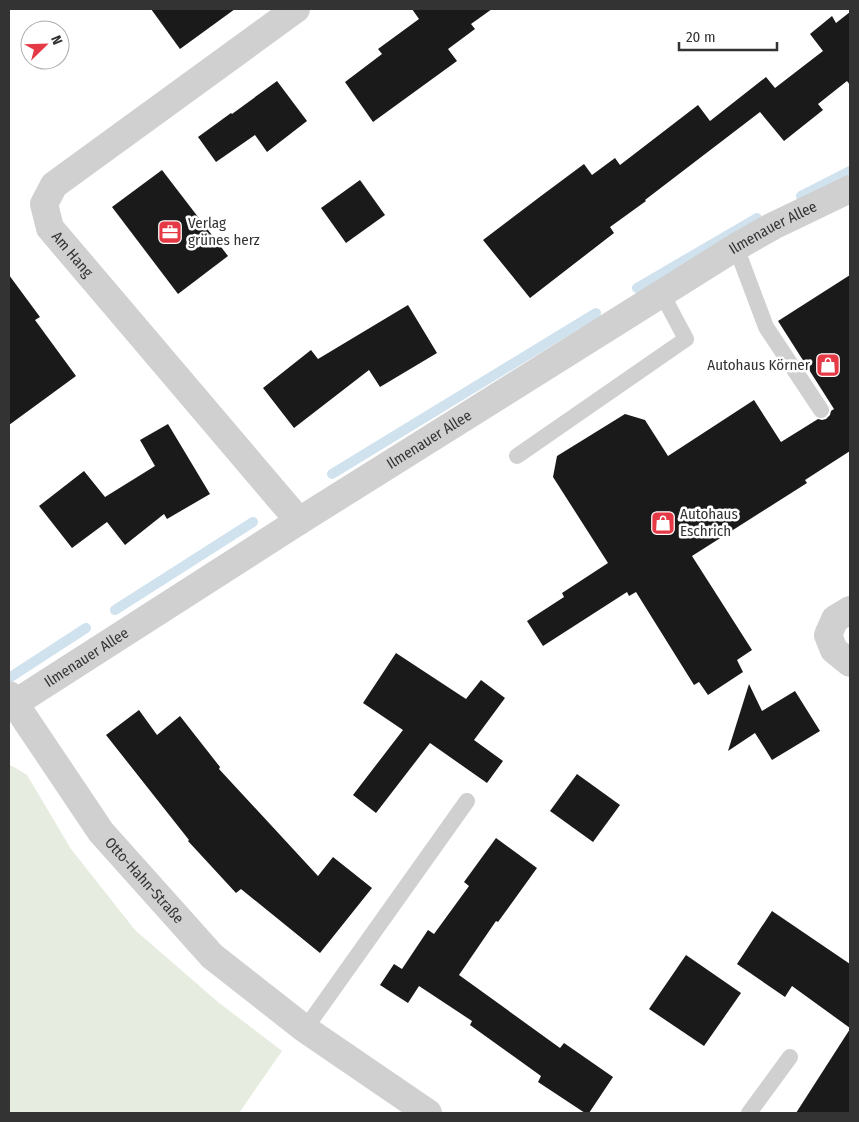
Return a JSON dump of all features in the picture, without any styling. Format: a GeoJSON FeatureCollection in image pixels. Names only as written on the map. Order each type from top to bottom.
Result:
{"type":"FeatureCollection","features":[{"type":"Feature","properties":{"kind":"street","name":"Am Hang"},"geometry":{"type":"LineString","coordinates":[[296,9],[54,185],[44,204],[50,228],[299,521]]}},
{"type":"Feature","properties":{"kind":"street","name":"Ilmenauer Allee"},"geometry":{"type":"LineString","coordinates":[[11,701],[736,247],[773,226],[850,189]]}},
{"type":"Feature","properties":{"kind":"street"},"geometry":{"type":"LineString","coordinates":[[850,610],[835,619],[828,635],[834,650],[850,663]]}},
{"type":"Feature","properties":{"kind":"street","name":"Otto-Hahn-Straße"},"geometry":{"type":"LineString","coordinates":[[11,701],[101,832],[212,956],[305,1029],[428,1113]]}},
{"type":"Feature","properties":{"kind":"lane"},"geometry":{"type":"LineString","coordinates":[[736,247],[766,327],[821,410]]}},
{"type":"Feature","properties":{"kind":"lane"},"geometry":{"type":"LineString","coordinates":[[517,456],[686,340],[662,294]]}},
{"type":"Feature","properties":{"kind":"lane"},"geometry":{"type":"LineString","coordinates":[[305,1029],[466,801]]}},
{"type":"Feature","properties":{"kind":"lane"},"geometry":{"type":"LineString","coordinates":[[749,1113],[790,1057]]}},
{"type":"Feature","properties":{"kind":"shaded area"},"geometry":{"type":"Polygon","coordinates":[[[9,765],[27,775],[71,849],[135,930],[218,1002],[282,1051],[239,1113],[9,1112],[9,765]]]}},
{"type":"Feature","properties":{"kind":"building"},"geometry":{"type":"Polygon","coordinates":[[[151,9],[235,9],[180,49],[151,9]]]}},
{"type":"Feature","properties":{"kind":"building"},"geometry":{"type":"Polygon","coordinates":[[[412,9],[492,9],[471,24],[475,29],[448,49],[457,61],[373,122],[345,82],[382,54],[378,49],[419,19],[412,9]]]}},
{"type":"Feature","properties":{"kind":"building"},"geometry":{"type":"Polygon","coordinates":[[[850,12],[850,85],[847,81],[818,104],[823,110],[784,141],[760,112],[610,227],[614,233],[530,298],[483,240],[584,164],[592,175],[615,158],[620,165],[698,105],[710,121],[766,77],[775,88],[823,51],[810,34],[832,16],[836,23],[850,12]]]}},
{"type":"Feature","properties":{"kind":"building"},"geometry":{"type":"Polygon","coordinates":[[[277,81],[307,121],[267,152],[255,135],[216,162],[198,137],[277,81]]]}},
{"type":"Feature","properties":{"kind":"building","name":"Verlag grünes herz"},"geometry":{"type":"Polygon","coordinates":[[[162,170],[228,256],[178,294],[112,207],[162,170]]]}},
{"type":"Feature","properties":{"kind":"building"},"geometry":{"type":"Polygon","coordinates":[[[360,180],[385,215],[346,243],[321,208],[360,180]]]}},
{"type":"Feature","properties":{"kind":"building"},"geometry":{"type":"Polygon","coordinates":[[[9,275],[40,317],[35,320],[76,376],[9,425],[9,275]]]}},
{"type":"Feature","properties":{"kind":"building","name":"Autohaus Eschrich"},"geometry":{"type":"Polygon","coordinates":[[[850,275],[850,451],[805,480],[807,483],[692,556],[752,650],[737,660],[743,672],[708,695],[699,682],[694,685],[636,592],[629,596],[627,592],[543,646],[527,621],[564,597],[562,593],[608,563],[553,477],[557,456],[625,414],[645,420],[668,456],[754,400],[781,442],[818,419],[826,419],[834,409],[778,321],[850,275]]]}},
{"type":"Feature","properties":{"kind":"building"},"geometry":{"type":"Polygon","coordinates":[[[408,305],[437,353],[380,387],[369,370],[294,428],[263,388],[311,350],[318,359],[408,305]]]}},
{"type":"Feature","properties":{"kind":"building"},"geometry":{"type":"Polygon","coordinates":[[[168,424],[210,494],[167,519],[164,514],[125,545],[107,522],[72,548],[39,506],[84,471],[105,497],[155,466],[140,440],[168,424]]]}},
{"type":"Feature","properties":{"kind":"building"},"geometry":{"type":"Polygon","coordinates":[[[396,653],[466,699],[481,680],[505,698],[474,740],[503,761],[487,783],[430,743],[376,813],[353,795],[403,730],[363,703],[396,653]]]}},
{"type":"Feature","properties":{"kind":"building"},"geometry":{"type":"Polygon","coordinates":[[[749,684],[762,711],[795,691],[820,731],[772,760],[755,733],[728,751],[749,684]]]}},
{"type":"Feature","properties":{"kind":"building"},"geometry":{"type":"Polygon","coordinates":[[[139,710],[157,735],[180,716],[220,767],[219,769],[318,876],[333,857],[372,888],[320,953],[241,889],[236,893],[188,841],[106,735],[139,710]]]}},
{"type":"Feature","properties":{"kind":"building"},"geometry":{"type":"Polygon","coordinates":[[[577,774],[620,805],[593,842],[550,811],[577,774]]]}},
{"type":"Feature","properties":{"kind":"building"},"geometry":{"type":"Polygon","coordinates":[[[496,838],[537,868],[498,922],[496,921],[459,975],[560,1048],[564,1043],[613,1077],[589,1113],[585,1113],[538,1082],[541,1076],[470,1025],[472,1021],[419,986],[408,1003],[380,985],[394,964],[402,969],[428,930],[434,934],[469,886],[464,882],[496,838]]]}},
{"type":"Feature","properties":{"kind":"building"},"geometry":{"type":"Polygon","coordinates":[[[772,911],[850,964],[850,1028],[792,986],[785,997],[737,964],[772,911]]]}},
{"type":"Feature","properties":{"kind":"building"},"geometry":{"type":"Polygon","coordinates":[[[686,955],[741,993],[704,1046],[649,1009],[686,955]]]}},
{"type":"Feature","properties":{"kind":"building"},"geometry":{"type":"Polygon","coordinates":[[[850,1029],[850,1113],[796,1113],[850,1029]]]}},
{"type":"Feature","properties":{"kind":"waterway"},"geometry":{"type":"LineString","coordinates":[[801,196],[850,171]]}},
{"type":"Feature","properties":{"kind":"waterway"},"geometry":{"type":"LineString","coordinates":[[637,288],[757,218]]}},
{"type":"Feature","properties":{"kind":"waterway"},"geometry":{"type":"LineString","coordinates":[[332,474],[596,313]]}},
{"type":"Feature","properties":{"kind":"waterway"},"geometry":{"type":"LineString","coordinates":[[115,610],[253,522]]}},
{"type":"Feature","properties":{"kind":"waterway"},"geometry":{"type":"LineString","coordinates":[[9,678],[86,628]]}},
{"type":"Feature","properties":{"kind":"place","name":"Verlag grünes herz"},"geometry":{"type":"Point","coordinates":[170,232]}},
{"type":"Feature","properties":{"kind":"place","name":"Autohaus Körner"},"geometry":{"type":"Point","coordinates":[828,365]}},
{"type":"Feature","properties":{"kind":"place","name":"Autohaus Eschrich"},"geometry":{"type":"Point","coordinates":[663,523]}}]}
